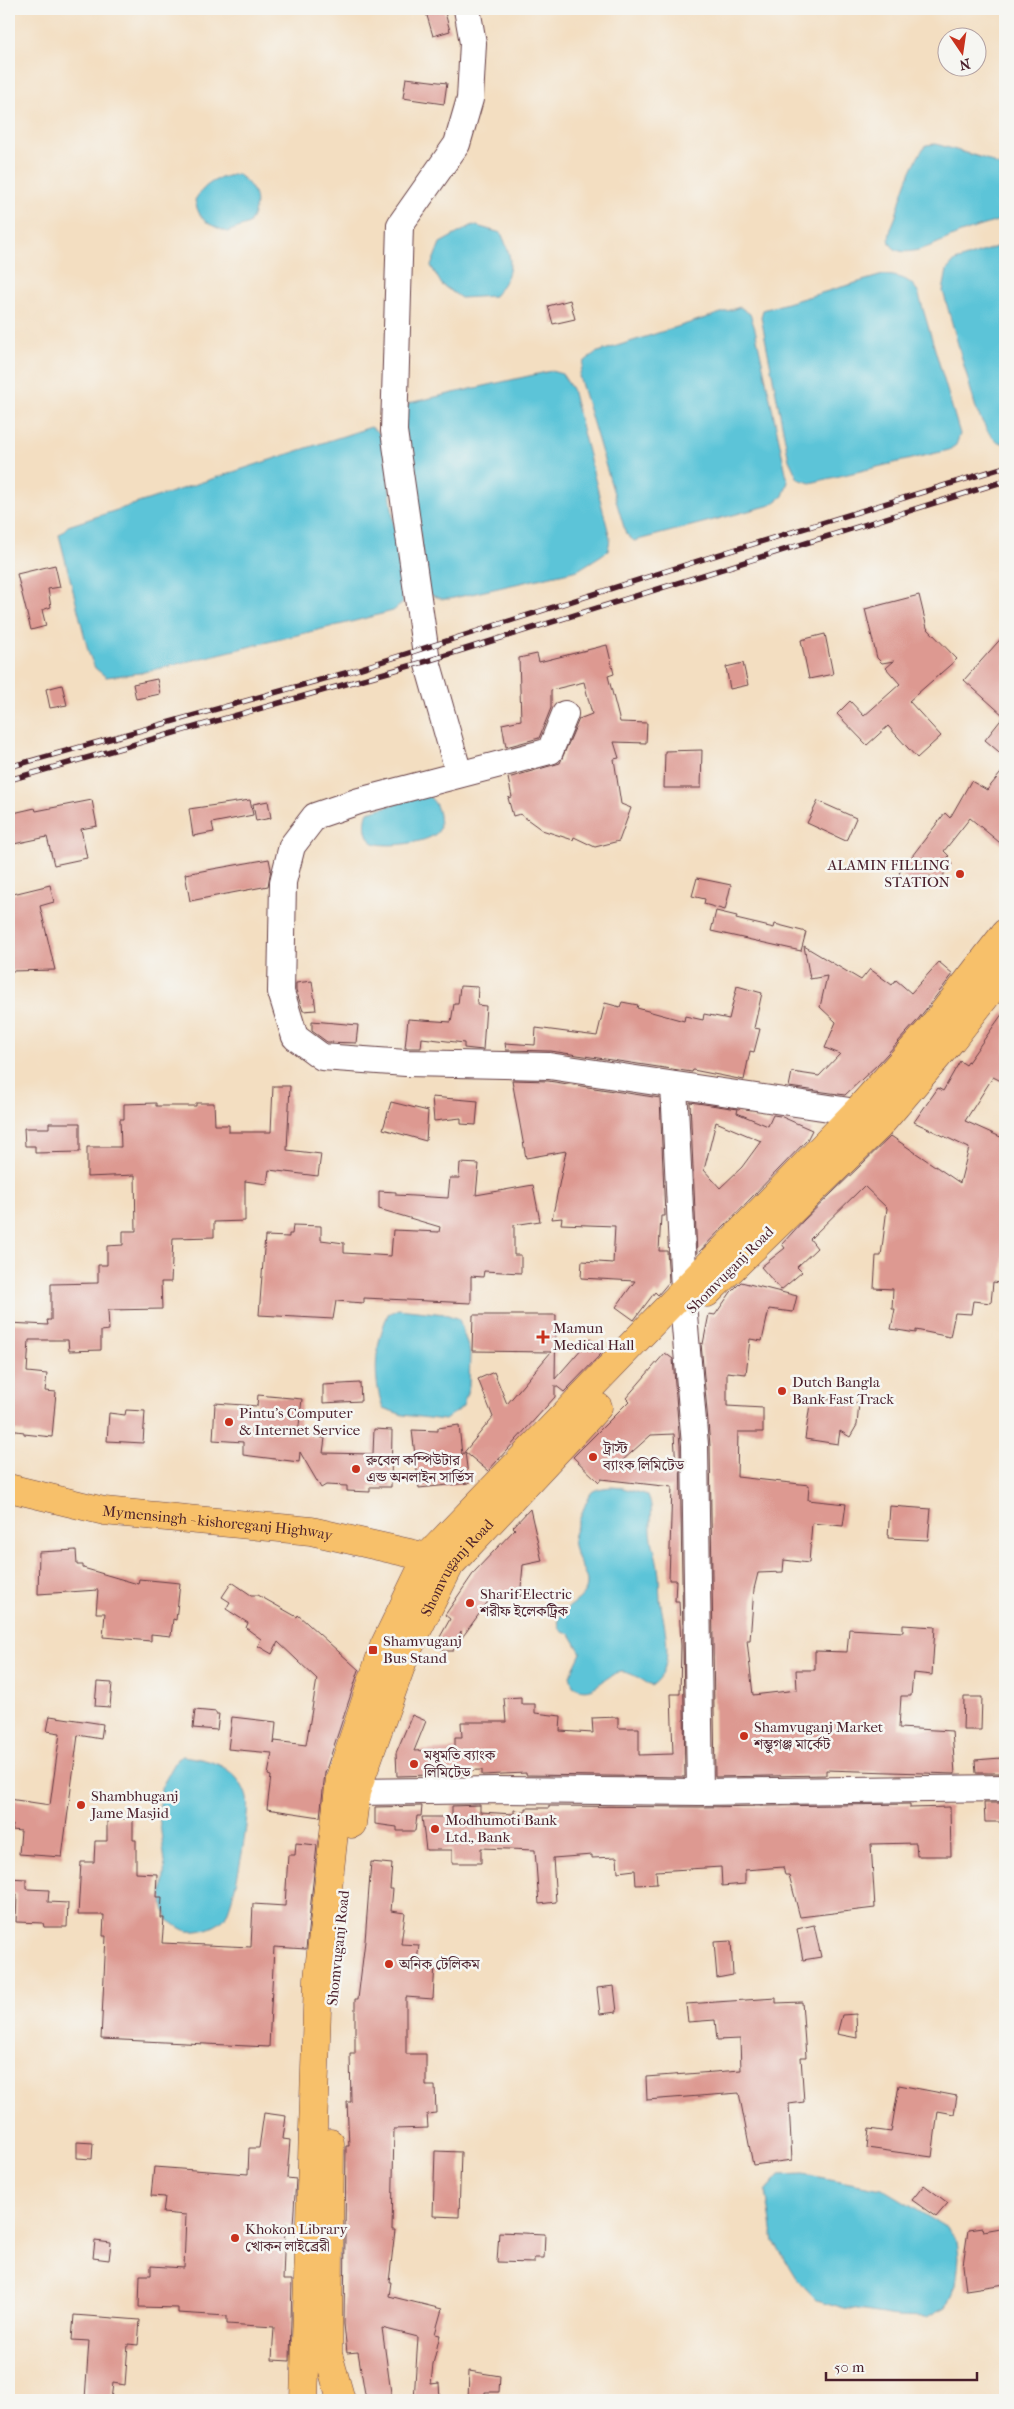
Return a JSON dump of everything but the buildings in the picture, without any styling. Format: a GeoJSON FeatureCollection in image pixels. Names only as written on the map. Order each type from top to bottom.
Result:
{"type":"FeatureCollection","features":[{"type":"Feature","properties":{"kind":"main road","name":"Shomvuganj Road"},"geometry":{"type":"LineString","coordinates":[[304,2400],[318,1979],[340,1778],[384,1646],[439,1561],[684,1303],[928,1032],[1005,933]]}},
{"type":"Feature","properties":{"kind":"main road","name":"Shomvuganj Road"},"geometry":{"type":"LineString","coordinates":[[684,1303],[878,1128],[1005,972]]}},
{"type":"Feature","properties":{"kind":"main road","name":"Mymensingh - kishoreganj Highway"},"geometry":{"type":"LineString","coordinates":[[9,1488],[104,1511],[311,1531],[439,1561]]}},
{"type":"Feature","properties":{"kind":"main road","name":"Shomvuganj Road"},"geometry":{"type":"LineString","coordinates":[[341,2400],[328,2354],[332,1980],[356,1792],[439,1561]]}},
{"type":"Feature","properties":{"kind":"street"},"geometry":{"type":"LineString","coordinates":[[459,774],[425,654],[394,432],[400,225],[457,144],[470,99],[472,43],[467,9]]}},
{"type":"Feature","properties":{"kind":"street"},"geometry":{"type":"LineString","coordinates":[[565,714],[550,751],[359,801],[316,816],[292,846],[284,882],[281,992],[295,1037],[322,1057],[406,1063],[549,1066],[856,1112]]}},
{"type":"Feature","properties":{"kind":"street"},"geometry":{"type":"LineString","coordinates":[[674,1086],[684,1303],[695,1446],[700,1792]]}},
{"type":"Feature","properties":{"kind":"street"},"geometry":{"type":"LineString","coordinates":[[356,1792],[496,1790],[700,1792],[1005,1788]]}},
{"type":"Feature","properties":{"kind":"water"},"geometry":{"type":"Polygon","coordinates":[[[936,144],[986,159],[1005,169],[1005,218],[914,251],[904,252],[897,250],[891,245],[889,238],[901,198],[916,161],[926,145],[936,144]]]}},
{"type":"Feature","properties":{"kind":"water"},"geometry":{"type":"Polygon","coordinates":[[[237,174],[253,190],[256,203],[255,209],[249,224],[227,232],[202,218],[195,200],[208,185],[224,177],[237,174]]]}},
{"type":"Feature","properties":{"kind":"water"},"geometry":{"type":"Polygon","coordinates":[[[473,225],[501,233],[508,251],[510,266],[508,273],[501,288],[494,296],[461,298],[442,285],[431,266],[440,243],[473,225]]]}},
{"type":"Feature","properties":{"kind":"water"},"geometry":{"type":"Polygon","coordinates":[[[1005,244],[1005,444],[996,441],[988,432],[977,412],[943,291],[947,270],[955,261],[1005,244]]]}},
{"type":"Feature","properties":{"kind":"water"},"geometry":{"type":"Polygon","coordinates":[[[883,275],[903,279],[915,287],[918,292],[960,434],[956,445],[949,450],[810,483],[798,479],[789,460],[761,317],[763,310],[883,275]]]}},
{"type":"Feature","properties":{"kind":"water"},"geometry":{"type":"Polygon","coordinates":[[[740,307],[750,314],[755,329],[788,482],[783,496],[771,505],[634,541],[626,534],[579,376],[584,362],[595,353],[740,307]]]}},
{"type":"Feature","properties":{"kind":"water"},"geometry":{"type":"Polygon","coordinates":[[[551,371],[562,374],[572,389],[610,538],[608,551],[578,570],[449,599],[441,599],[431,595],[428,590],[403,417],[409,403],[551,371]]]}},
{"type":"Feature","properties":{"kind":"water"},"geometry":{"type":"Polygon","coordinates":[[[371,427],[379,433],[383,440],[403,603],[393,611],[140,673],[106,677],[95,668],[89,654],[59,535],[68,526],[371,427]]]}},
{"type":"Feature","properties":{"kind":"water"},"geometry":{"type":"Polygon","coordinates":[[[427,795],[435,804],[439,815],[440,828],[435,834],[419,841],[398,845],[380,844],[371,841],[366,829],[368,812],[427,795]]]}},
{"type":"Feature","properties":{"kind":"water"},"geometry":{"type":"Polygon","coordinates":[[[398,1309],[445,1314],[459,1319],[470,1353],[469,1386],[463,1406],[445,1420],[403,1415],[383,1408],[377,1384],[376,1361],[380,1337],[388,1314],[398,1309]]]}},
{"type":"Feature","properties":{"kind":"water"},"geometry":{"type":"Polygon","coordinates":[[[611,1487],[623,1488],[648,1495],[650,1500],[651,1533],[659,1572],[660,1599],[666,1633],[667,1658],[659,1679],[651,1686],[634,1675],[623,1672],[611,1676],[587,1690],[573,1686],[570,1676],[581,1653],[570,1634],[562,1632],[559,1618],[586,1590],[587,1580],[577,1557],[573,1540],[581,1514],[592,1492],[611,1487]]]}},
{"type":"Feature","properties":{"kind":"water"},"geometry":{"type":"Polygon","coordinates":[[[182,1756],[213,1762],[227,1770],[239,1781],[247,1798],[248,1807],[241,1861],[232,1899],[223,1920],[205,1930],[189,1931],[178,1927],[168,1920],[162,1902],[165,1862],[159,1817],[161,1788],[177,1759],[182,1756]]]}},
{"type":"Feature","properties":{"kind":"water"},"geometry":{"type":"Polygon","coordinates":[[[803,2174],[882,2189],[947,2228],[957,2241],[959,2258],[956,2285],[946,2307],[927,2317],[898,2316],[844,2308],[817,2300],[796,2278],[774,2242],[766,2191],[780,2175],[803,2174]]]}},
{"type":"Feature","properties":{"kind":"railway"},"geometry":{"type":"LineString","coordinates":[[9,767],[349,672],[704,559],[1005,467]]}},
{"type":"Feature","properties":{"kind":"railway"},"geometry":{"type":"LineString","coordinates":[[9,780],[427,661],[1005,481]]}},
{"type":"Feature","properties":{"kind":"place","name":"ALAMIN FILLING STATION"},"geometry":{"type":"Point","coordinates":[960,874]}},
{"type":"Feature","properties":{"kind":"place","name":"Mamun Medical Hall"},"geometry":{"type":"Point","coordinates":[543,1337]}},
{"type":"Feature","properties":{"kind":"place","name":"Dutch Bangla Bank Fast Track"},"geometry":{"type":"Point","coordinates":[782,1391]}},
{"type":"Feature","properties":{"kind":"place","name":"Pintu's Computer & Internet Service"},"geometry":{"type":"Point","coordinates":[229,1422]}},
{"type":"Feature","properties":{"kind":"place","name":"ট্রাস্ট ব্যাংক লিমিটেড"},"geometry":{"type":"Point","coordinates":[593,1457]}},
{"type":"Feature","properties":{"kind":"place","name":"রুবেল কম্পিউটার এন্ড অনলাইন সার্ভিস"},"geometry":{"type":"Point","coordinates":[356,1469]}},
{"type":"Feature","properties":{"kind":"place","name":"Sharif Electric শরীফ ইলেকট্রিক"},"geometry":{"type":"Point","coordinates":[470,1603]}},
{"type":"Feature","properties":{"kind":"place","name":"Shamvuganj Bus Stand"},"geometry":{"type":"Point","coordinates":[373,1650]}},
{"type":"Feature","properties":{"kind":"place","name":"Shamvuganj Market শম্ভুগঞ্জ মার্কেট"},"geometry":{"type":"Point","coordinates":[744,1736]}},
{"type":"Feature","properties":{"kind":"place","name":"মধুমতি ব্যাংক লিমিটেড"},"geometry":{"type":"Point","coordinates":[414,1764]}},
{"type":"Feature","properties":{"kind":"place","name":"Shambhuganj Jame Masjid"},"geometry":{"type":"Point","coordinates":[81,1805]}},
{"type":"Feature","properties":{"kind":"place","name":"Modhumoti Bank Ltd., Bank"},"geometry":{"type":"Point","coordinates":[435,1829]}},
{"type":"Feature","properties":{"kind":"place","name":"অনিক টেলিকম"},"geometry":{"type":"Point","coordinates":[389,1964]}},
{"type":"Feature","properties":{"kind":"place","name":"Khokon Library খোকন লাইব্রেরী"},"geometry":{"type":"Point","coordinates":[235,2238]}}]}
